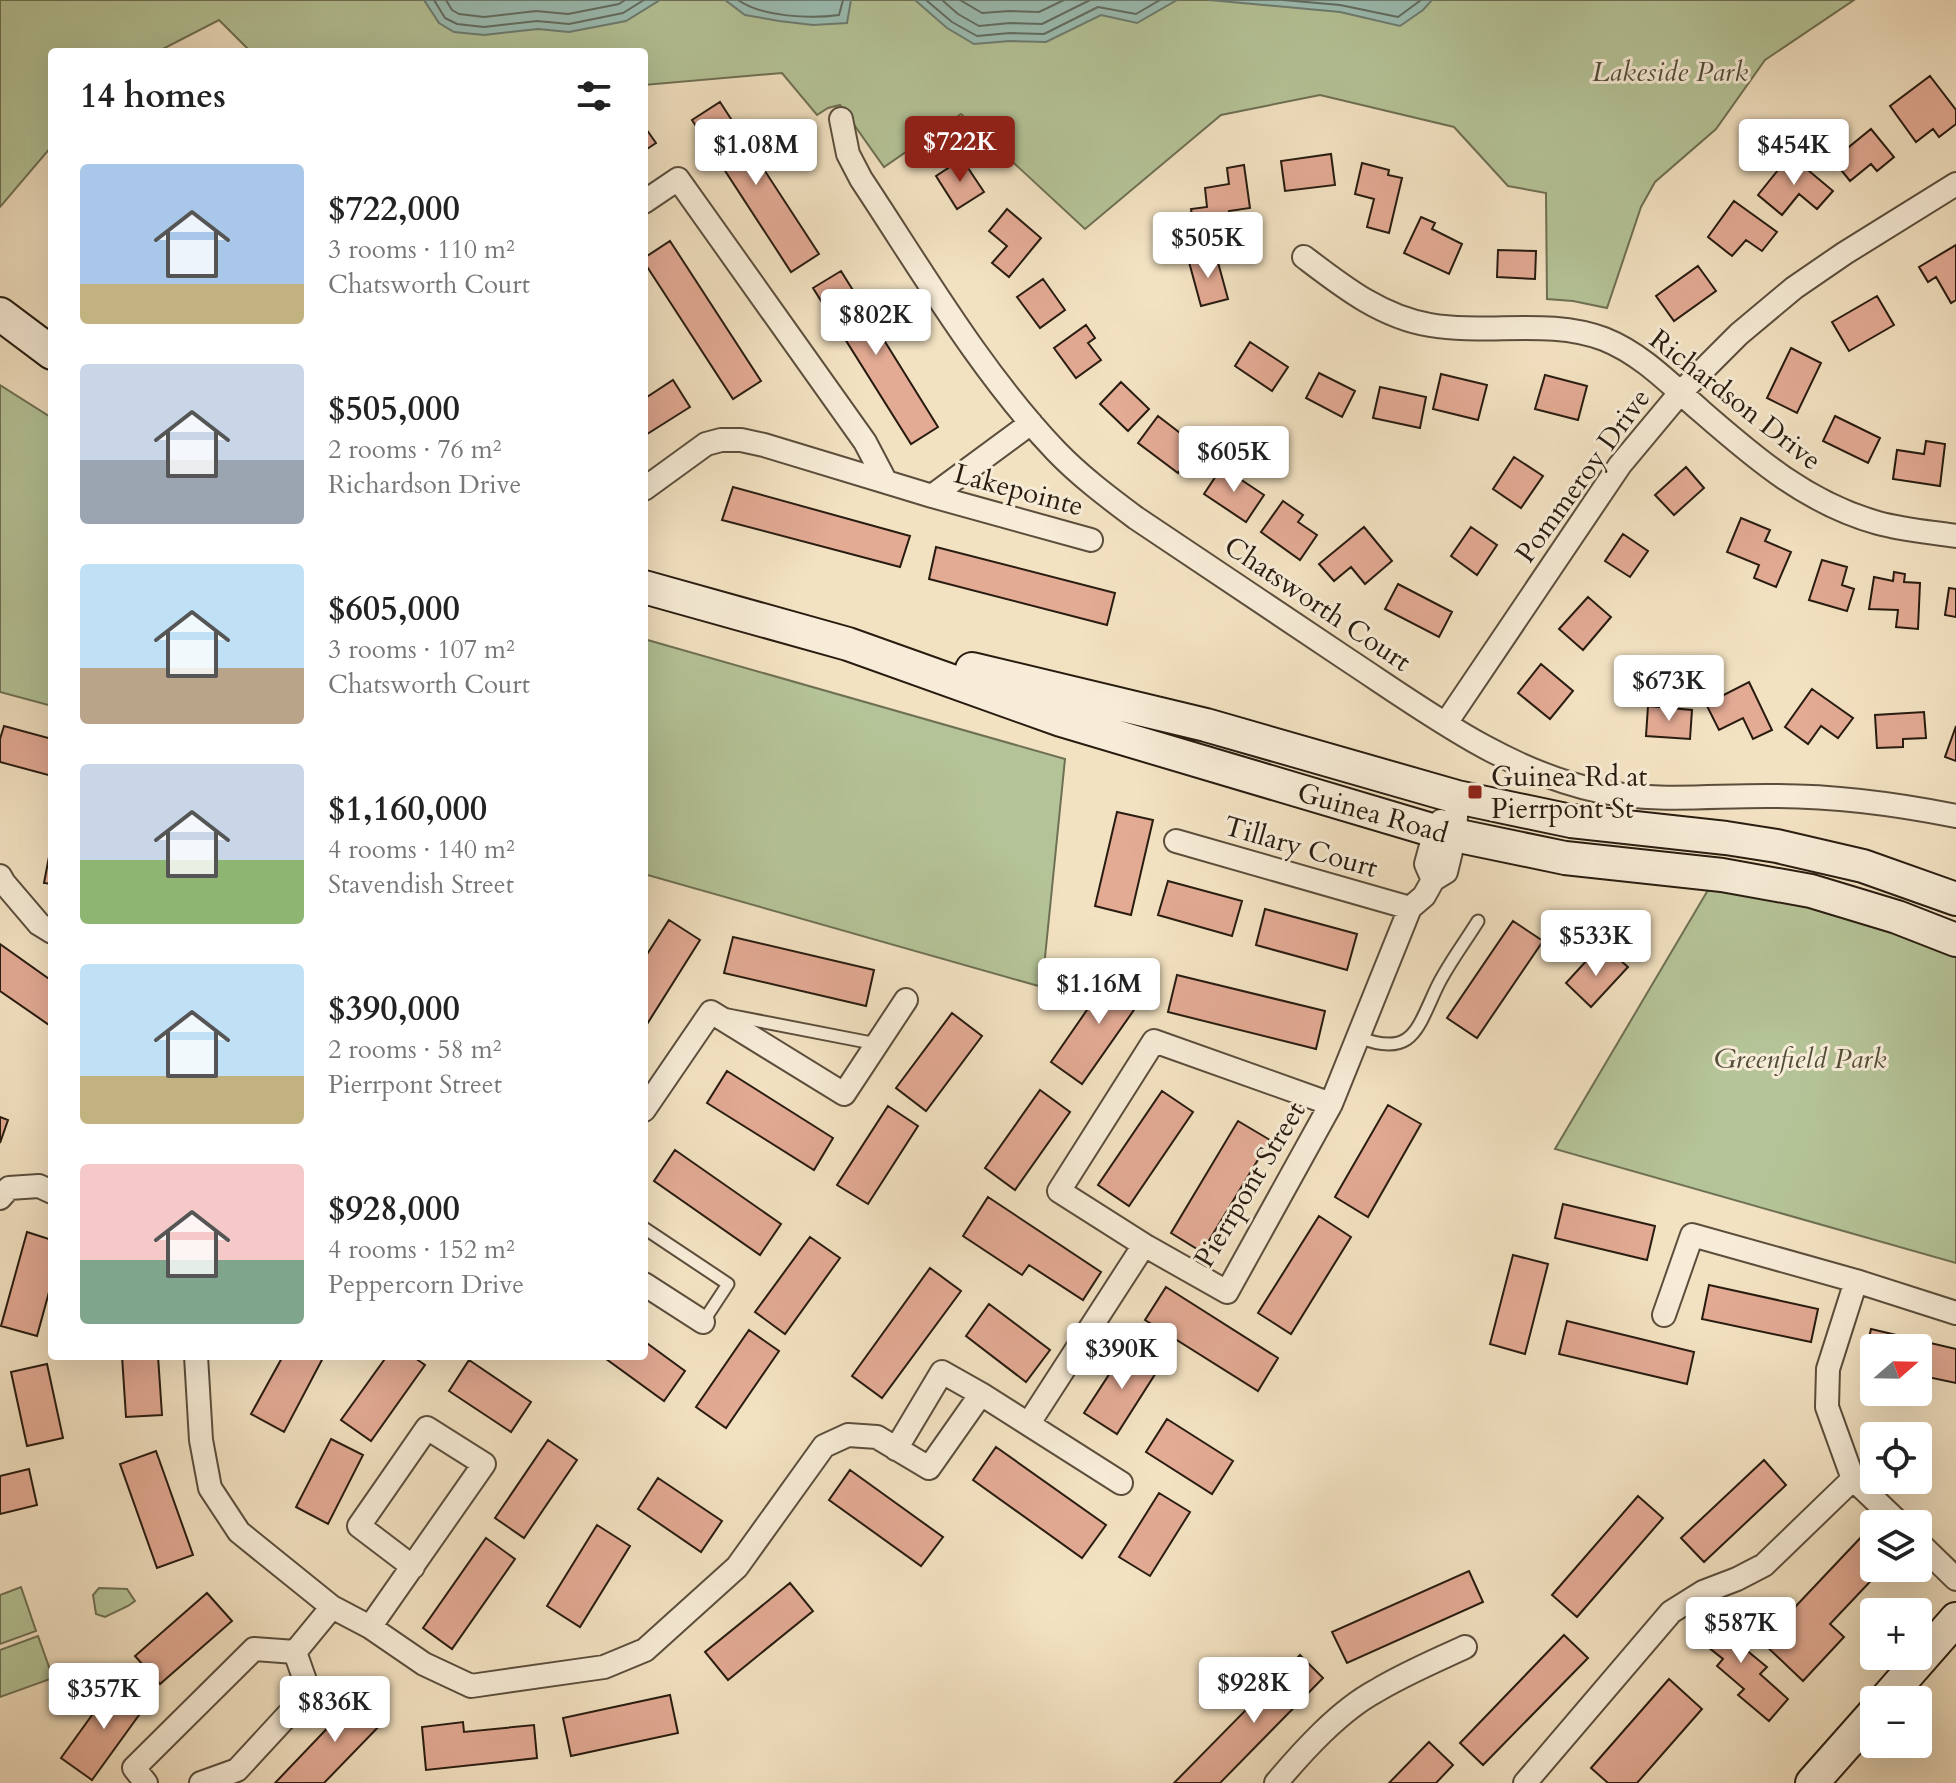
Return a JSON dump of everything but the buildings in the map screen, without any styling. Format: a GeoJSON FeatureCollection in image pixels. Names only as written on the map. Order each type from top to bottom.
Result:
{"type":"FeatureCollection","features":[{"type":"Feature","properties":{"kind":"main road"},"geometry":{"type":"LineString","coordinates":[[0,314],[48,350]]}},
{"type":"Feature","properties":{"kind":"main road","name":"Guinea Road"},"geometry":{"type":"LineString","coordinates":[[648,588],[848,644],[1061,720],[1445,833],[1565,858],[1722,875],[1811,891],[1867,907],[1956,940]]}},
{"type":"Feature","properties":{"kind":"main road","name":"Guinea Road"},"geometry":{"type":"LineString","coordinates":[[848,644],[922,657],[1206,725],[1457,797],[1571,821],[1777,846],[1863,866],[1956,899]]}},
{"type":"Feature","properties":{"kind":"main road"},"geometry":{"type":"LineString","coordinates":[[1897,1686],[1956,1619]]}},
{"type":"Feature","properties":{"kind":"main road"},"geometry":{"type":"LineString","coordinates":[[1812,1783],[1860,1729]]}},
{"type":"Feature","properties":{"kind":"street","name":"Chatsworth Court"},"geometry":{"type":"LineString","coordinates":[[841,119],[848,154],[861,179],[988,370],[1057,453],[1136,518],[1446,723]]}},
{"type":"Feature","properties":{"kind":"street"},"geometry":{"type":"LineString","coordinates":[[648,199],[678,179],[865,442],[886,482]]}},
{"type":"Feature","properties":{"kind":"street","name":"Pommeroy Drive"},"geometry":{"type":"LineString","coordinates":[[1446,723],[1620,465],[1680,393],[1739,334],[1794,288],[1956,184]]}},
{"type":"Feature","properties":{"kind":"street","name":"Richardson Drive"},"geometry":{"type":"LineString","coordinates":[[1304,257],[1351,292],[1383,311],[1409,321],[1447,327],[1557,329],[1605,339],[1655,370],[1751,455],[1821,501],[1880,524],[1956,536]]}},
{"type":"Feature","properties":{"kind":"street"},"geometry":{"type":"LineString","coordinates":[[932,496],[1031,423]]}},
{"type":"Feature","properties":{"kind":"street","name":"Lakepointe"},"geometry":{"type":"LineString","coordinates":[[648,486],[706,444],[741,440],[1091,540]]}},
{"type":"Feature","properties":{"kind":"street"},"geometry":{"type":"LineString","coordinates":[[1446,723],[1525,768],[1601,791],[1668,798],[1843,798],[1956,816]]}},
{"type":"Feature","properties":{"kind":"street","name":"Pierrpont Street"},"geometry":{"type":"LineString","coordinates":[[1144,1245],[1227,1292],[1331,1104],[1410,908],[1424,896],[1433,880],[1426,864],[1445,833],[1457,797]]}},
{"type":"Feature","properties":{"kind":"street","name":"Tillary Court"},"geometry":{"type":"LineString","coordinates":[[1176,841],[1410,908]]}},
{"type":"Feature","properties":{"kind":"street"},"geometry":{"type":"LineString","coordinates":[[0,876],[39,924],[48,930]]}},
{"type":"Feature","properties":{"kind":"street"},"geometry":{"type":"LineString","coordinates":[[648,1104],[711,1012],[844,1094],[906,1000]]}},
{"type":"Feature","properties":{"kind":"street"},"geometry":{"type":"LineString","coordinates":[[1029,1423],[1144,1245],[1059,1191],[1154,1041],[1331,1104]]}},
{"type":"Feature","properties":{"kind":"street"},"geometry":{"type":"LineString","coordinates":[[0,1198],[9,1188],[39,1186],[48,1190]]}},
{"type":"Feature","properties":{"kind":"street"},"geometry":{"type":"LineString","coordinates":[[1664,1315],[1692,1235],[1956,1313]]}},
{"type":"Feature","properties":{"kind":"street"},"geometry":{"type":"LineString","coordinates":[[1856,1281],[1828,1369],[1827,1407],[1853,1479],[1885,1510]]}},
{"type":"Feature","properties":{"kind":"street"},"geometry":{"type":"LineString","coordinates":[[648,1287],[703,1322]]}},
{"type":"Feature","properties":{"kind":"street"},"geometry":{"type":"LineString","coordinates":[[196,1360],[201,1440],[210,1488],[239,1532],[332,1607],[370,1627],[424,1664],[471,1686],[604,1667],[645,1650],[737,1567],[824,1446],[848,1435],[877,1437],[929,1468],[981,1394]]}},
{"type":"Feature","properties":{"kind":"street"},"geometry":{"type":"LineString","coordinates":[[896,1449],[942,1372],[1029,1423],[1121,1483]]}},
{"type":"Feature","properties":{"kind":"street"},"geometry":{"type":"LineString","coordinates":[[370,1627],[413,1567],[484,1464],[427,1428],[359,1526],[413,1567]]}},
{"type":"Feature","properties":{"kind":"street"},"geometry":{"type":"LineString","coordinates":[[1525,1783],[1671,1612],[1703,1592],[1764,1565],[1853,1479]]}},
{"type":"Feature","properties":{"kind":"street"},"geometry":{"type":"LineString","coordinates":[[1932,1556],[1956,1579]]}},
{"type":"Feature","properties":{"kind":"street"},"geometry":{"type":"LineString","coordinates":[[295,1652],[332,1607]]}},
{"type":"Feature","properties":{"kind":"street"},"geometry":{"type":"LineString","coordinates":[[1276,1783],[1305,1750],[1374,1692],[1465,1647]]}},
{"type":"Feature","properties":{"kind":"street"},"geometry":{"type":"LineString","coordinates":[[146,1783],[134,1768],[254,1649],[295,1652]]}},
{"type":"Feature","properties":{"kind":"street"},"geometry":{"type":"LineString","coordinates":[[201,1783],[237,1770],[309,1692],[295,1652]]}},
{"type":"Feature","properties":{"kind":"lane"},"geometry":{"type":"LineString","coordinates":[[1358,1037],[1378,1045],[1390,1045],[1405,1041],[1416,1031],[1439,983],[1478,921]]}},
{"type":"Feature","properties":{"kind":"lane"},"geometry":{"type":"LineString","coordinates":[[711,1012],[877,1044]]}},
{"type":"Feature","properties":{"kind":"lane"},"geometry":{"type":"LineString","coordinates":[[648,1231],[728,1284],[703,1322]]}},
{"type":"Feature","properties":{"kind":"green space","name":"Lakeside Park"},"geometry":{"type":"Polygon","coordinates":[[[0,0],[1854,0],[1765,60],[1716,129],[1655,182],[1641,207],[1607,308],[1547,299],[1546,193],[1508,186],[1454,127],[1320,95],[1221,115],[1085,229],[961,114],[884,167],[840,105],[817,115],[782,73],[648,85],[648,48],[247,48],[219,20],[165,48],[48,48],[48,151],[0,207],[0,0]]]}},
{"type":"Feature","properties":{"kind":"green space"},"geometry":{"type":"Polygon","coordinates":[[[0,385],[48,415],[48,705],[0,692],[0,385]]]}},
{"type":"Feature","properties":{"kind":"green space"},"geometry":{"type":"Polygon","coordinates":[[[648,640],[1065,759],[1042,987],[648,875],[648,640]]]}},
{"type":"Feature","properties":{"kind":"green space","name":"Greenfield Park"},"geometry":{"type":"Polygon","coordinates":[[[1708,890],[1777,897],[1956,948],[1956,1263],[1555,1149],[1708,890]]]}},
{"type":"Feature","properties":{"kind":"green space"},"geometry":{"type":"Polygon","coordinates":[[[21,1587],[36,1631],[0,1644],[0,1595],[21,1587]]]}},
{"type":"Feature","properties":{"kind":"green space"},"geometry":{"type":"Polygon","coordinates":[[[99,1588],[127,1589],[135,1601],[105,1617],[96,1614],[93,1595],[99,1588]]]}},
{"type":"Feature","properties":{"kind":"green space"},"geometry":{"type":"Polygon","coordinates":[[[38,1636],[53,1678],[0,1697],[0,1650],[38,1636]]]}},
{"type":"Feature","properties":{"kind":"water"},"geometry":{"type":"Polygon","coordinates":[[[424,0],[660,0],[626,21],[569,32],[538,29],[484,35],[454,32],[439,23],[424,0]]]}},
{"type":"Feature","properties":{"kind":"water"},"geometry":{"type":"Polygon","coordinates":[[[725,0],[851,0],[847,23],[813,25],[745,15],[725,0]]]}},
{"type":"Feature","properties":{"kind":"water"},"geometry":{"type":"Polygon","coordinates":[[[915,0],[1177,0],[1137,23],[1101,15],[1046,42],[974,44],[947,28],[915,0]]]}},
{"type":"Feature","properties":{"kind":"water"},"geometry":{"type":"Polygon","coordinates":[[[1209,0],[1432,0],[1400,26],[1340,12],[1209,0]]]}},
{"type":"Feature","properties":{"kind":"place","name":"Guinea Rd at Pierrpont St"},"geometry":{"type":"Point","coordinates":[1475,792]}}]}
